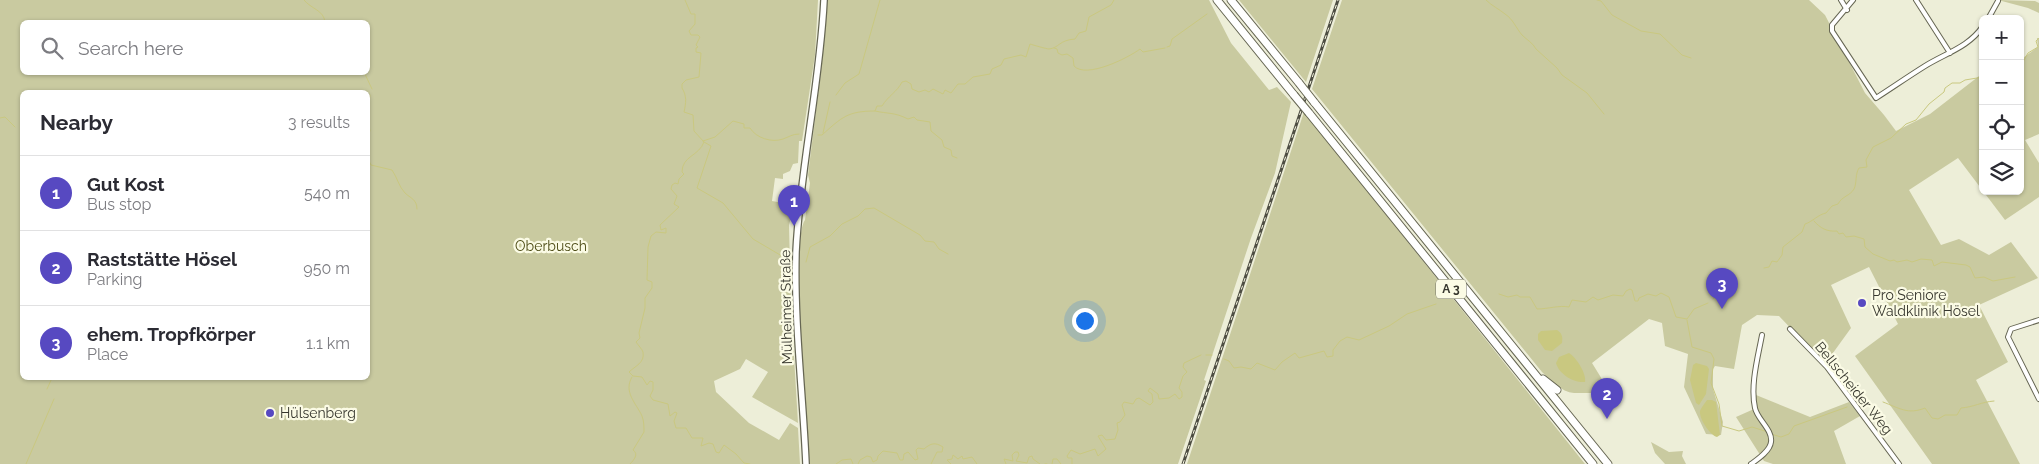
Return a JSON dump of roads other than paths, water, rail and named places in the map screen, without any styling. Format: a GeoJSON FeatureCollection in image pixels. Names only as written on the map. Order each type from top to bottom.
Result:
{"type":"FeatureCollection","features":[{"type":"Feature","properties":{"kind":"highway","name":"A 3"},"geometry":{"type":"LineString","coordinates":[[1216,0],[1593,464]]}},
{"type":"Feature","properties":{"kind":"highway","name":"A 3"},"geometry":{"type":"LineString","coordinates":[[1231,0],[1608,464]]}},
{"type":"Feature","properties":{"kind":"highway"},"geometry":{"type":"LineString","coordinates":[[1531,369],[1557,390]]}},
{"type":"Feature","properties":{"kind":"main road","name":"Mülheimer Straße"},"geometry":{"type":"LineString","coordinates":[[806,464],[796,308],[796,252],[817,82],[824,0]]}},
{"type":"Feature","properties":{"kind":"street"},"geometry":{"type":"LineString","coordinates":[[1841,0],[1847,10]]}},
{"type":"Feature","properties":{"kind":"street"},"geometry":{"type":"LineString","coordinates":[[1854,0],[1832,25],[1832,31],[1876,98],[1926,66],[1950,54],[1972,39],[1979,31]]}},
{"type":"Feature","properties":{"kind":"street"},"geometry":{"type":"LineString","coordinates":[[1916,0],[1950,54]]}},
{"type":"Feature","properties":{"kind":"street"},"geometry":{"type":"LineString","coordinates":[[1990,15],[1998,1]]}},
{"type":"Feature","properties":{"kind":"street"},"geometry":{"type":"LineString","coordinates":[[2039,320],[2011,329],[2008,337],[2039,399]]}},
{"type":"Feature","properties":{"kind":"street","name":"Bellscheider Weg"},"geometry":{"type":"LineString","coordinates":[[1790,329],[1827,367],[1898,464]]}},
{"type":"Feature","properties":{"kind":"street"},"geometry":{"type":"LineString","coordinates":[[1751,464],[1761,458],[1770,444],[1771,438],[1755,408],[1754,386],[1762,335]]}},
{"type":"Feature","properties":{"kind":"waterway"},"geometry":{"type":"LineString","coordinates":[[304,0],[320,12],[324,20]]}},
{"type":"Feature","properties":{"kind":"waterway"},"geometry":{"type":"LineString","coordinates":[[685,0],[691,14],[695,14],[695,24],[689,31],[691,35],[698,35],[700,37],[696,45],[698,47],[696,52],[701,53],[699,77],[686,80],[682,84],[686,100],[684,112],[693,115],[694,131],[704,142],[702,147],[685,163],[682,172],[684,174],[679,179],[678,184],[672,185],[671,189],[677,196],[674,204],[679,207],[660,225],[661,230],[666,228],[666,233],[656,232],[651,236],[648,247],[647,280],[652,282],[652,288],[645,298],[645,308],[639,333],[640,338],[636,342],[643,356],[641,362],[629,372],[633,376],[642,377],[647,385],[650,381],[653,382],[653,390],[650,396],[653,400],[668,404],[670,416],[675,412],[677,413],[674,421],[676,428],[686,428],[692,438],[703,438],[701,446],[709,443],[713,444],[716,452],[719,453],[724,445],[744,463],[750,464]]}},
{"type":"Feature","properties":{"kind":"waterway"},"geometry":{"type":"LineString","coordinates":[[836,95],[845,83],[859,74],[880,0]]}},
{"type":"Feature","properties":{"kind":"waterway"},"geometry":{"type":"LineString","coordinates":[[818,135],[822,135],[846,116],[858,112],[875,111],[877,106],[882,106],[902,82],[906,81],[911,84],[912,89],[919,92],[925,90],[929,92],[933,89],[943,94],[945,90],[951,93],[958,84],[965,84],[973,77],[990,74],[992,69],[1001,65],[1004,59],[1021,55],[1026,57],[1030,44],[1049,49],[1075,39],[1079,33],[1086,31],[1089,17],[1111,5],[1114,0]]}},
{"type":"Feature","properties":{"kind":"waterway"},"geometry":{"type":"LineString","coordinates":[[1486,0],[1508,16],[1522,35],[1562,75],[1587,93],[1604,114]]}},
{"type":"Feature","properties":{"kind":"waterway"},"geometry":{"type":"LineString","coordinates":[[1597,0],[1601,1],[1612,15],[1641,31],[1660,34],[1682,55],[1691,58]]}},
{"type":"Feature","properties":{"kind":"waterway"},"geometry":{"type":"LineString","coordinates":[[1167,47],[1170,46],[1172,39],[1207,14]]}},
{"type":"Feature","properties":{"kind":"waterway"},"geometry":{"type":"LineString","coordinates":[[2024,60],[2028,53],[2038,47],[2036,41],[2039,38]]}},
{"type":"Feature","properties":{"kind":"waterway"},"geometry":{"type":"LineString","coordinates":[[1054,48],[1057,49],[1058,53],[1062,55],[1067,54],[1073,58],[1074,66],[1088,70],[1117,62],[1140,49],[1143,52],[1165,48]]}},
{"type":"Feature","properties":{"kind":"waterway"},"geometry":{"type":"LineString","coordinates":[[365,75],[372,89]]}},
{"type":"Feature","properties":{"kind":"waterway"},"geometry":{"type":"LineString","coordinates":[[1764,268],[1769,267],[1772,261],[1777,262],[1782,255],[1783,247],[1802,232],[1805,224],[1826,213],[1852,191],[1855,187],[1858,170],[1859,168],[1867,167],[1866,160],[1873,147],[1891,138],[1906,124],[1916,120],[1929,104],[1952,83],[1960,83],[1965,80],[1979,78]]}},
{"type":"Feature","properties":{"kind":"waterway"},"geometry":{"type":"LineString","coordinates":[[823,133],[830,102]]}},
{"type":"Feature","properties":{"kind":"waterway"},"geometry":{"type":"LineString","coordinates":[[875,111],[895,114],[908,119],[914,117],[917,120],[930,122],[931,131],[942,140],[944,147],[951,150],[952,156],[957,158]]}},
{"type":"Feature","properties":{"kind":"waterway"},"geometry":{"type":"LineString","coordinates":[[0,118],[5,117],[15,127]]}},
{"type":"Feature","properties":{"kind":"waterway"},"geometry":{"type":"LineString","coordinates":[[703,141],[715,137],[733,121],[744,124],[744,128],[750,128],[760,137],[769,140],[779,140],[799,134]]}},
{"type":"Feature","properties":{"kind":"waterway"},"geometry":{"type":"LineString","coordinates":[[704,142],[711,146],[697,188],[723,203],[753,239],[787,259]]}},
{"type":"Feature","properties":{"kind":"waterway"},"geometry":{"type":"LineString","coordinates":[[370,163],[371,165],[392,170],[403,191],[415,201],[417,209]]}},
{"type":"Feature","properties":{"kind":"waterway"},"geometry":{"type":"LineString","coordinates":[[806,262],[810,247],[830,236],[842,224],[858,216],[865,209],[874,208],[920,235],[925,241],[934,242],[939,249],[948,254]]}},
{"type":"Feature","properties":{"kind":"waterway"},"geometry":{"type":"LineString","coordinates":[[1814,221],[1824,229],[1837,231],[1839,234],[1843,233],[1846,237],[1854,236],[1864,239],[1865,247],[1873,254],[1890,261],[1907,260],[1912,262],[1921,259],[1932,260],[1934,266],[1942,262],[1966,265],[1970,267],[1975,278],[1984,277],[1993,281],[2015,277]]}},
{"type":"Feature","properties":{"kind":"waterway"},"geometry":{"type":"LineString","coordinates":[[1713,299],[1733,281]]}},
{"type":"Feature","properties":{"kind":"waterway"},"geometry":{"type":"LineString","coordinates":[[1499,294],[1508,297],[1517,295],[1520,297],[1530,297],[1537,309],[1569,307],[1572,300],[1586,302],[1593,297],[1598,300],[1613,295],[1623,296],[1630,289],[1635,301],[1648,294],[1656,296],[1661,293],[1669,297],[1676,317],[1687,319],[1694,309],[1708,303]]}},
{"type":"Feature","properties":{"kind":"waterway"},"geometry":{"type":"LineString","coordinates":[[1224,359],[1229,361],[1234,368],[1251,369],[1257,363],[1275,370],[1282,362],[1295,353],[1299,358],[1324,351],[1327,357],[1333,356],[1333,350],[1340,341],[1347,337],[1359,340],[1389,326],[1407,314],[1436,304]]}},
{"type":"Feature","properties":{"kind":"waterway"},"geometry":{"type":"LineString","coordinates":[[1687,320],[1692,347],[1711,353],[1714,359],[1711,383],[1719,404],[1722,426],[1739,431],[1752,427],[1768,432]]}},
{"type":"Feature","properties":{"kind":"waterway"},"geometry":{"type":"LineString","coordinates":[[1072,464],[1072,458],[1067,456],[1071,450],[1080,454],[1095,449],[1098,456],[1106,449],[1098,436],[1102,435],[1106,440],[1115,439],[1118,430],[1117,423],[1125,415],[1122,405],[1124,402],[1133,404],[1139,398],[1150,405],[1153,402],[1152,394],[1148,391],[1150,388],[1158,394],[1159,399],[1169,398],[1175,394],[1179,399],[1182,397],[1182,392],[1179,388],[1183,376],[1187,372],[1183,367],[1184,363],[1201,355]]}},
{"type":"Feature","properties":{"kind":"waterway"},"geometry":{"type":"LineString","coordinates":[[1206,355],[1212,355]]}},
{"type":"Feature","properties":{"kind":"waterway"},"geometry":{"type":"LineString","coordinates":[[630,464],[636,455],[633,450],[644,432],[642,416],[630,393],[629,388],[632,377]]}},
{"type":"Feature","properties":{"kind":"waterway"},"geometry":{"type":"LineString","coordinates":[[47,389],[51,380]]}},
{"type":"Feature","properties":{"kind":"waterway"},"geometry":{"type":"LineString","coordinates":[[26,464],[54,399]]}},
{"type":"Feature","properties":{"kind":"waterway"},"geometry":{"type":"LineString","coordinates":[[1883,402],[1908,411],[1925,408],[1932,418],[1938,419],[1945,415],[1957,415],[1961,408],[1994,401]]}},
{"type":"Feature","properties":{"kind":"waterway"},"geometry":{"type":"LineString","coordinates":[[1771,434],[1781,437],[1789,434],[1794,426],[1847,407]]}},
{"type":"Feature","properties":{"kind":"waterway"},"geometry":{"type":"LineString","coordinates":[[858,464],[860,460],[867,456],[871,457],[873,462],[877,460],[883,451],[897,453],[900,460],[903,460],[904,454],[908,452],[915,460],[918,459],[916,450],[918,448],[924,449],[929,445],[938,444],[943,447],[942,452],[937,452],[931,464]]}},
{"type":"Feature","properties":{"kind":"waterway"},"geometry":{"type":"LineString","coordinates":[[1006,464],[1004,459],[1013,461],[1012,455],[1015,452],[1018,452],[1019,455],[1016,461],[1027,463],[1029,457],[1032,456],[1040,464]]}},
{"type":"Feature","properties":{"kind":"waterway"},"geometry":{"type":"LineString","coordinates":[[951,464],[947,460],[952,459],[953,455],[958,459],[962,456],[963,459],[972,457],[977,464]]}},
{"type":"Feature","properties":{"kind":"waterway"},"geometry":{"type":"LineString","coordinates":[[836,464],[842,460],[851,459],[853,464]]}},
{"type":"Feature","properties":{"kind":"waterway"},"geometry":{"type":"LineString","coordinates":[[1052,464],[1053,459],[1057,459],[1061,464]]}},
{"type":"Feature","properties":{"kind":"railway"},"geometry":{"type":"LineString","coordinates":[[1183,464],[1338,0]]}},
{"type":"Feature","properties":{"kind":"place","name":"Gut Kost"},"geometry":{"type":"Point","coordinates":[794,226]}},
{"type":"Feature","properties":{"kind":"place","name":"Pro Seniore Waldklinik Hösel"},"geometry":{"type":"Point","coordinates":[1862,303]}},
{"type":"Feature","properties":{"kind":"place","name":"ehem. Tropfkörper"},"geometry":{"type":"Point","coordinates":[1722,309]}},
{"type":"Feature","properties":{"kind":"place","name":"Hülsenberg"},"geometry":{"type":"Point","coordinates":[270,413]}},
{"type":"Feature","properties":{"kind":"place","name":"Raststätte Hösel"},"geometry":{"type":"Point","coordinates":[1607,419]}},
{"type":"Feature","properties":{"kind":"park label","name":"Oberbusch"},"geometry":{"type":"Point","coordinates":[551,246]}}]}
